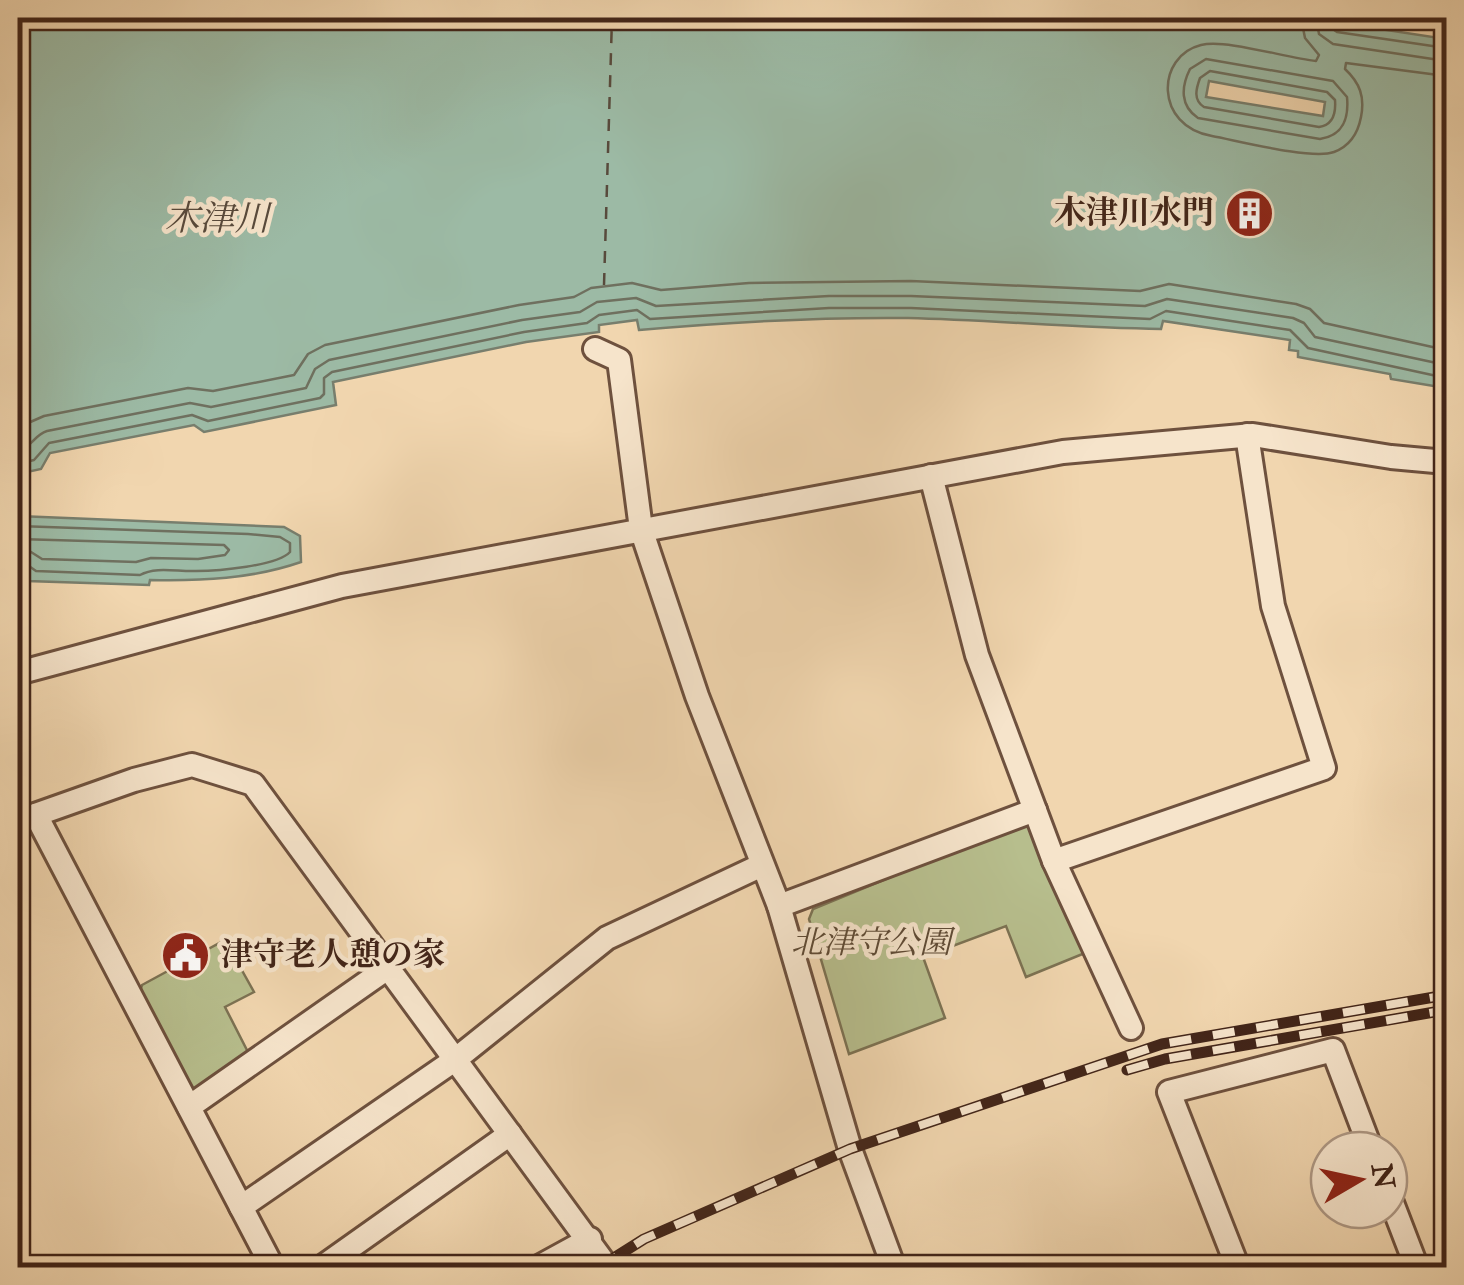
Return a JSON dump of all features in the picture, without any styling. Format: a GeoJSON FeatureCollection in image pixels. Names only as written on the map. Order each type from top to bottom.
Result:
{"type":"FeatureCollection","features":[{"type":"Feature","properties":{"kind":"street"},"geometry":{"type":"LineString","coordinates":[[595,349],[620,360],[641,529],[697,696],[779,906],[850,1148],[894,1268]]}},
{"type":"Feature","properties":{"kind":"street"},"geometry":{"type":"LineString","coordinates":[[18,672],[342,586],[1063,452],[1247,435],[1446,463]]}},
{"type":"Feature","properties":{"kind":"street"},"geometry":{"type":"LineString","coordinates":[[1054,861],[1324,768],[1273,606],[1247,435]]}},
{"type":"Feature","properties":{"kind":"street"},"geometry":{"type":"LineString","coordinates":[[931,476],[977,656],[1054,861],[1130,1028]]}},
{"type":"Feature","properties":{"kind":"street"},"geometry":{"type":"LineString","coordinates":[[273,1268],[189,1107],[26,818],[134,780],[192,766],[253,784],[608,1268]]}},
{"type":"Feature","properties":{"kind":"street"},"geometry":{"type":"LineString","coordinates":[[779,906],[1035,810]]}},
{"type":"Feature","properties":{"kind":"street"},"geometry":{"type":"LineString","coordinates":[[242,1207],[456,1059],[607,938],[762,865]]}},
{"type":"Feature","properties":{"kind":"street"},"geometry":{"type":"LineString","coordinates":[[189,1107],[390,967]]}},
{"type":"Feature","properties":{"kind":"street"},"geometry":{"type":"LineString","coordinates":[[1238,1268],[1169,1092],[1332,1050],[1364,1130]]}},
{"type":"Feature","properties":{"kind":"street"},"geometry":{"type":"LineString","coordinates":[[321,1268],[510,1134]]}},
{"type":"Feature","properties":{"kind":"street"},"geometry":{"type":"LineString","coordinates":[[1403,1230],[1418,1268]]}},
{"type":"Feature","properties":{"kind":"street"},"geometry":{"type":"LineString","coordinates":[[537,1268],[590,1240]]}},
{"type":"Feature","properties":{"kind":"green space","name":"北津守公園"},"geometry":{"type":"Polygon","coordinates":[[[1029,820],[1085,953],[1026,977],[1006,926],[923,957],[945,1018],[849,1054],[809,919],[813,909],[1029,820]]]}},
{"type":"Feature","properties":{"kind":"green space"},"geometry":{"type":"Polygon","coordinates":[[[225,940],[254,992],[225,1007],[251,1058],[191,1097],[138,997],[142,985],[225,940]]]}},
{"type":"Feature","properties":{"kind":"water","name":"木津川"},"geometry":{"type":"Polygon","coordinates":[[[18,18],[1308,18],[1446,39],[1446,388],[1298,357],[1298,351],[1289,350],[1290,340],[1163,321],[1161,329],[841,318],[639,330],[637,320],[599,325],[599,332],[526,342],[333,382],[336,405],[204,432],[194,425],[50,453],[41,469],[18,474],[18,18]],[[1209,81],[1206,97],[1323,116],[1325,102],[1209,81]]]}},
{"type":"Feature","properties":{"kind":"water"},"geometry":{"type":"Polygon","coordinates":[[[18,516],[284,527],[300,536],[301,562],[245,575],[150,580],[149,585],[27,581],[18,572],[18,516]]]}},
{"type":"Feature","properties":{"kind":"ferry route"},"geometry":{"type":"LineString","coordinates":[[604,285],[612,18]]}},
{"type":"Feature","properties":{"kind":"railway"},"geometry":{"type":"LineString","coordinates":[[598,1268],[644,1239],[850,1149],[1162,1044],[1446,995]]}},
{"type":"Feature","properties":{"kind":"railway"},"geometry":{"type":"LineString","coordinates":[[1127,1070],[1165,1059],[1446,1010]]}},
{"type":"Feature","properties":{"kind":"place","name":"木津川水門"},"geometry":{"type":"Point","coordinates":[1249,213]}},
{"type":"Feature","properties":{"kind":"place","name":"津守老人憩の家"},"geometry":{"type":"Point","coordinates":[186,955]}}]}
